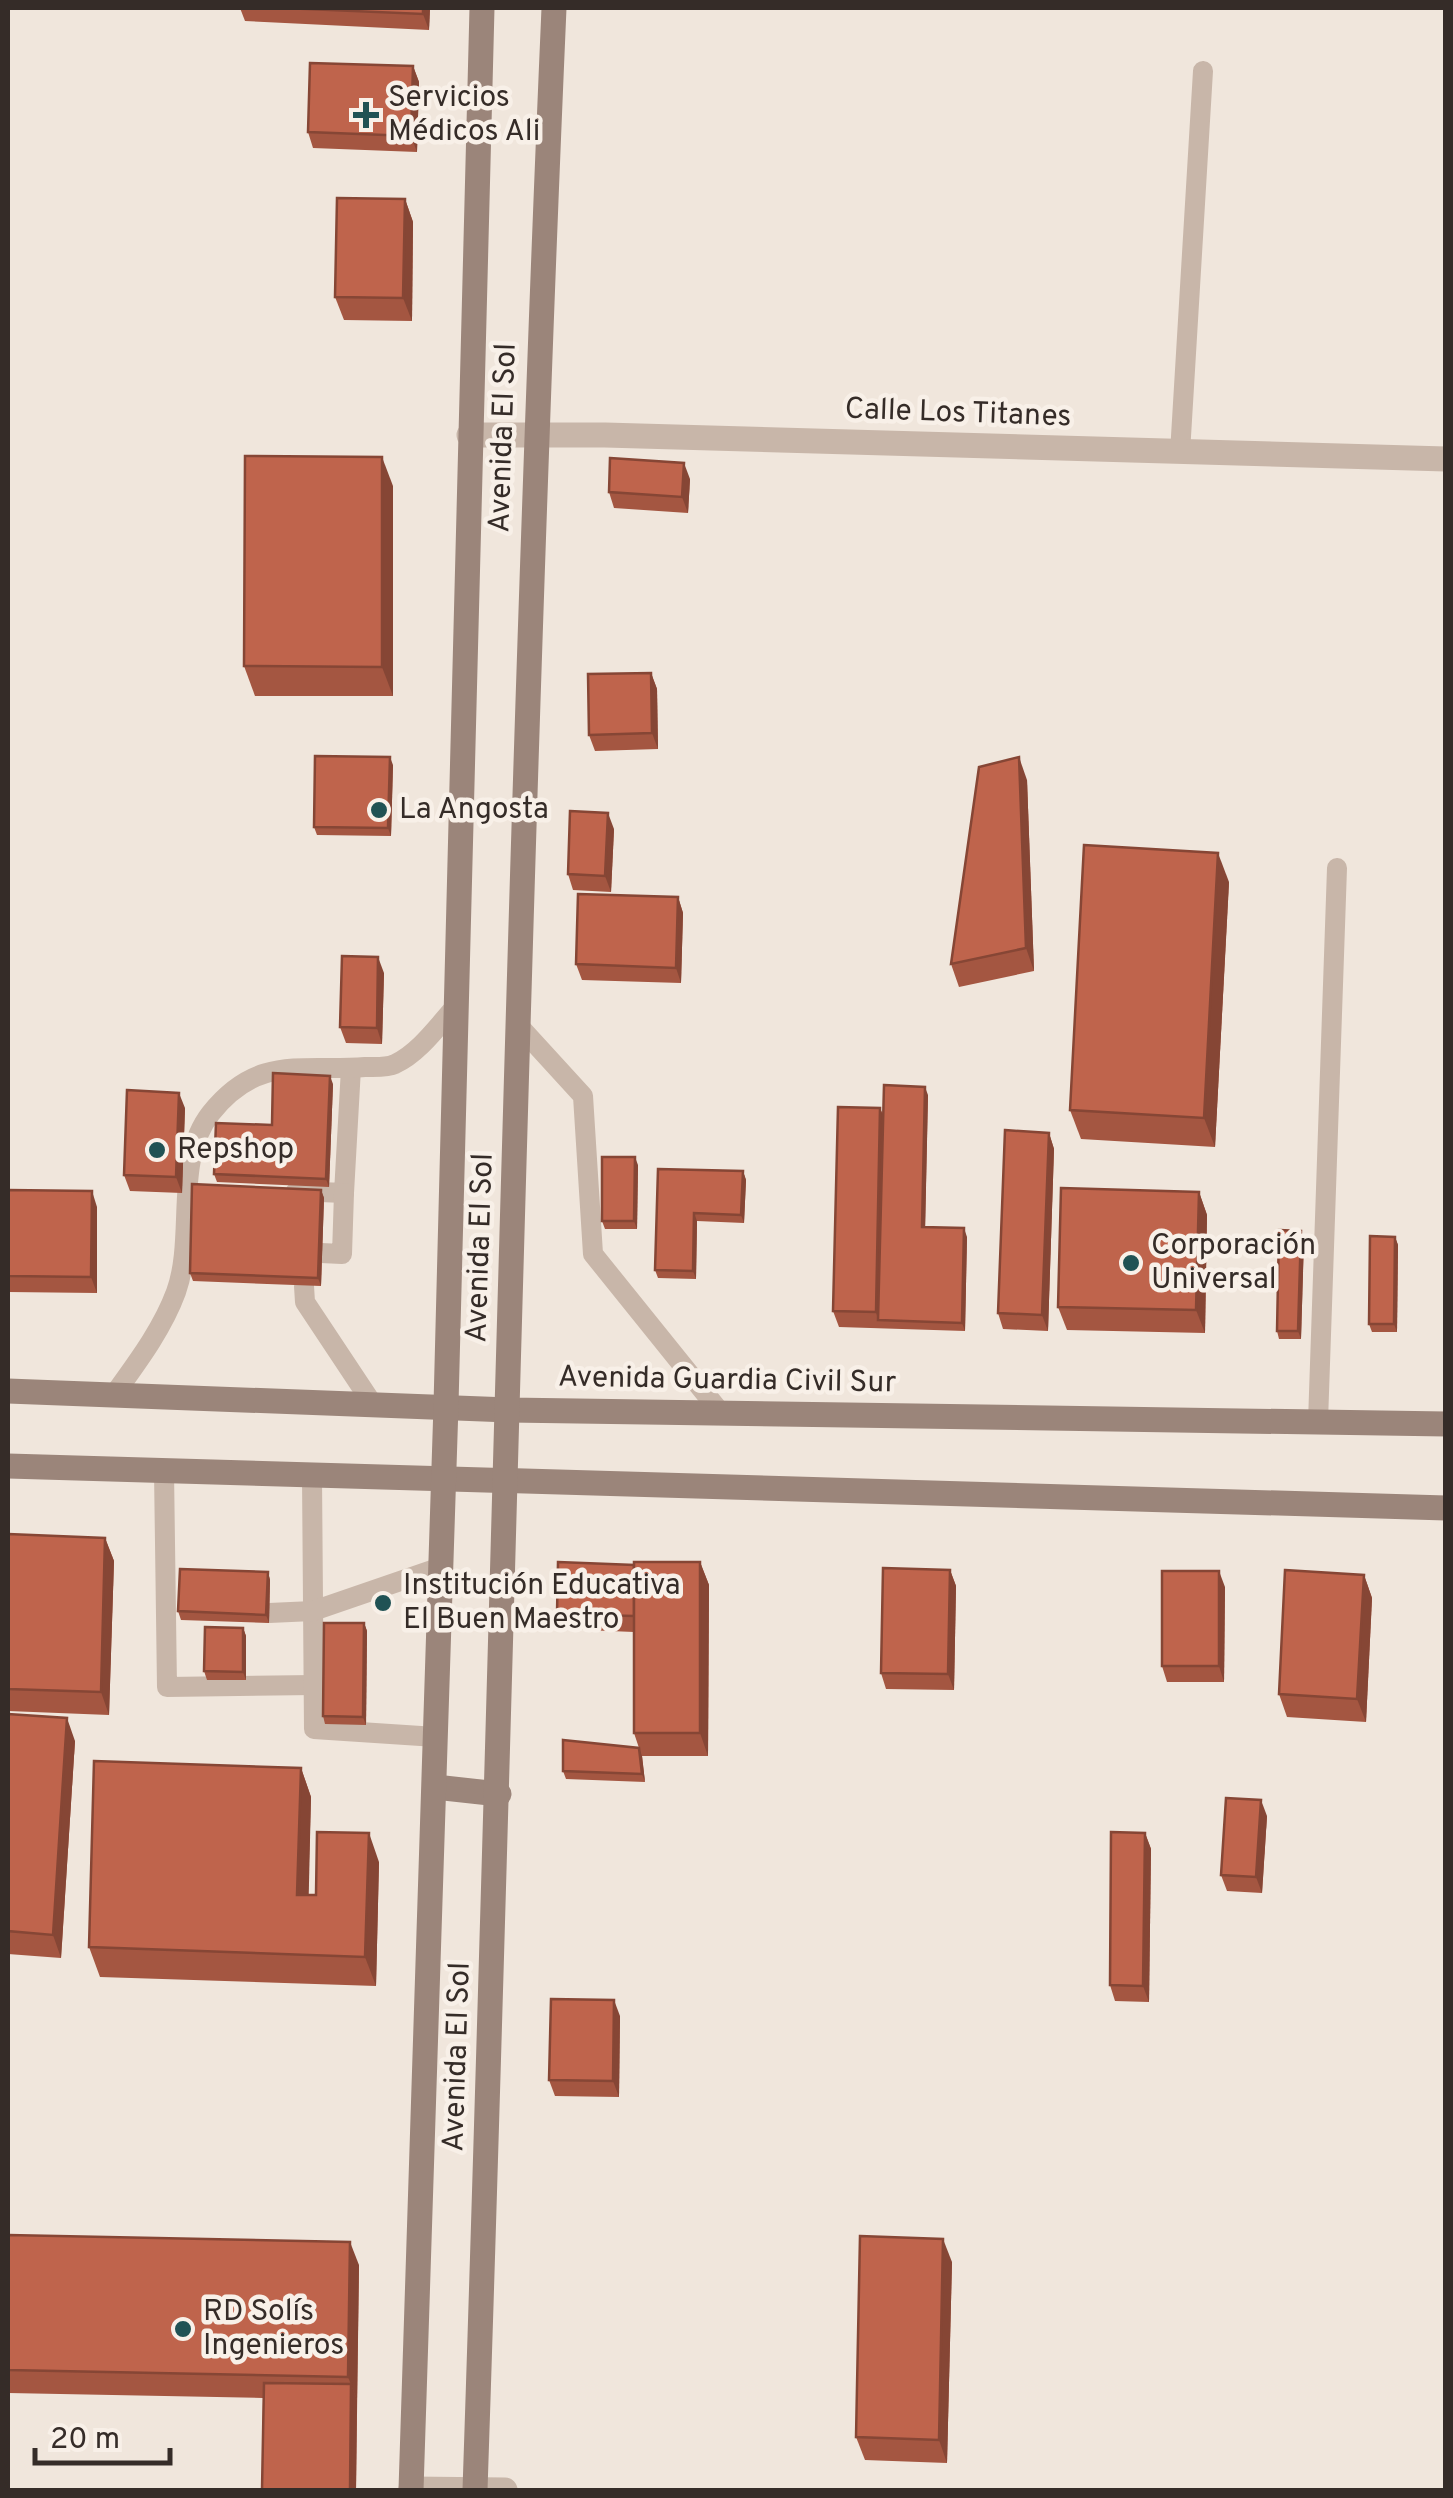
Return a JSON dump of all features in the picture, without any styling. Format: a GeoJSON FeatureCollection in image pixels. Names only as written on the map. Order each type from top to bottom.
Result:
{"type":"FeatureCollection","features":[{"type":"Feature","properties":{"kind":"main road","name":"Avenida El Sol"},"geometry":{"type":"LineString","coordinates":[[410,2490],[446,1405],[482,8]]}},
{"type":"Feature","properties":{"kind":"main road","name":"Avenida El Sol"},"geometry":{"type":"LineString","coordinates":[[475,2490],[499,1794],[536,437],[554,8]]}},
{"type":"Feature","properties":{"kind":"main road","name":"Avenida Guardia Civil Sur"},"geometry":{"type":"LineString","coordinates":[[8,1391],[509,1410],[1446,1424]]}},
{"type":"Feature","properties":{"kind":"main road"},"geometry":{"type":"LineString","coordinates":[[8,1466],[1446,1508]]}},
{"type":"Feature","properties":{"kind":"main road"},"geometry":{"type":"LineString","coordinates":[[434,1787],[499,1794]]}},
{"type":"Feature","properties":{"kind":"street","name":"Calle Los Titanes"},"geometry":{"type":"LineString","coordinates":[[469,435],[606,435],[1446,459]]}},
{"type":"Feature","properties":{"kind":"street"},"geometry":{"type":"LineString","coordinates":[[410,2490],[505,2490]]}},
{"type":"Feature","properties":{"kind":"lane"},"geometry":{"type":"LineString","coordinates":[[1180,453],[1203,71]]}},
{"type":"Feature","properties":{"kind":"lane"},"geometry":{"type":"LineString","coordinates":[[1318,1422],[1338,868]]}},
{"type":"Feature","properties":{"kind":"lane"},"geometry":{"type":"LineString","coordinates":[[113,1396],[146,1351],[177,1290],[199,1186],[199,1136],[211,1113],[236,1091],[280,1067],[394,1065],[423,1042],[456,1006]]}},
{"type":"Feature","properties":{"kind":"lane"},"geometry":{"type":"LineString","coordinates":[[520,1026],[583,1096],[593,1254],[721,1414]]}},
{"type":"Feature","properties":{"kind":"lane"},"geometry":{"type":"LineString","coordinates":[[321,1253],[342,1254],[351,1068]]}},
{"type":"Feature","properties":{"kind":"lane"},"geometry":{"type":"LineString","coordinates":[[266,1189],[344,1193]]}},
{"type":"Feature","properties":{"kind":"lane"},"geometry":{"type":"LineString","coordinates":[[304,1286],[305,1302],[372,1403]]}},
{"type":"Feature","properties":{"kind":"lane"},"geometry":{"type":"LineString","coordinates":[[164,1471],[174,1613],[166,1687],[314,1685]]}},
{"type":"Feature","properties":{"kind":"lane"},"geometry":{"type":"LineString","coordinates":[[312,1476],[314,1729],[436,1737]]}},
{"type":"Feature","properties":{"kind":"lane"},"geometry":{"type":"LineString","coordinates":[[269,1613],[313,1612],[441,1566]]}},
{"type":"Feature","properties":{"kind":"building"},"geometry":{"type":"Polygon","coordinates":[[[283,8],[423,8],[423,14],[283,8]]]}},
{"type":"Feature","properties":{"kind":"building","name":"Servicios Médicos Ali"},"geometry":{"type":"Polygon","coordinates":[[[310,63],[413,66],[411,136],[308,132],[310,63]]]}},
{"type":"Feature","properties":{"kind":"building"},"geometry":{"type":"Polygon","coordinates":[[[337,198],[405,199],[403,298],[335,297],[337,198]]]}},
{"type":"Feature","properties":{"kind":"building"},"geometry":{"type":"Polygon","coordinates":[[[245,456],[382,457],[382,667],[244,666],[245,456]]]}},
{"type":"Feature","properties":{"kind":"building"},"geometry":{"type":"Polygon","coordinates":[[[610,458],[684,463],[682,497],[609,492],[610,458]]]}},
{"type":"Feature","properties":{"kind":"building"},"geometry":{"type":"Polygon","coordinates":[[[651,673],[652,733],[589,735],[588,674],[651,673]]]}},
{"type":"Feature","properties":{"kind":"building"},"geometry":{"type":"Polygon","coordinates":[[[315,756],[390,757],[388,828],[314,827],[315,756]]]}},
{"type":"Feature","properties":{"kind":"building"},"geometry":{"type":"Polygon","coordinates":[[[1019,757],[1026,948],[951,964],[979,767],[1019,757]]]}},
{"type":"Feature","properties":{"kind":"building"},"geometry":{"type":"Polygon","coordinates":[[[570,811],[608,813],[605,876],[568,874],[570,811]]]}},
{"type":"Feature","properties":{"kind":"building"},"geometry":{"type":"Polygon","coordinates":[[[1084,845],[1218,853],[1204,1118],[1070,1110],[1084,845]]]}},
{"type":"Feature","properties":{"kind":"building"},"geometry":{"type":"Polygon","coordinates":[[[578,894],[678,897],[676,968],[576,964],[578,894]]]}},
{"type":"Feature","properties":{"kind":"building"},"geometry":{"type":"Polygon","coordinates":[[[342,956],[378,957],[377,1028],[340,1027],[342,956]]]}},
{"type":"Feature","properties":{"kind":"building"},"geometry":{"type":"Polygon","coordinates":[[[273,1073],[330,1076],[326,1179],[214,1174],[216,1123],[272,1125],[273,1073]]]}},
{"type":"Feature","properties":{"kind":"building"},"geometry":{"type":"Polygon","coordinates":[[[884,1085],[925,1087],[922,1227],[964,1228],[962,1323],[878,1320],[884,1085]]]}},
{"type":"Feature","properties":{"kind":"building","name":"Repshop"},"geometry":{"type":"Polygon","coordinates":[[[127,1090],[179,1093],[176,1177],[124,1175],[127,1090]]]}},
{"type":"Feature","properties":{"kind":"building"},"geometry":{"type":"Polygon","coordinates":[[[838,1107],[880,1108],[876,1312],[833,1311],[838,1107]]]}},
{"type":"Feature","properties":{"kind":"building"},"geometry":{"type":"Polygon","coordinates":[[[1005,1130],[1049,1133],[1042,1315],[998,1313],[1005,1130]]]}},
{"type":"Feature","properties":{"kind":"building"},"geometry":{"type":"Polygon","coordinates":[[[602,1157],[635,1157],[634,1221],[602,1221],[602,1157]]]}},
{"type":"Feature","properties":{"kind":"building"},"geometry":{"type":"Polygon","coordinates":[[[658,1169],[743,1171],[741,1215],[694,1213],[693,1271],[655,1270],[658,1169]]]}},
{"type":"Feature","properties":{"kind":"building"},"geometry":{"type":"Polygon","coordinates":[[[192,1184],[321,1190],[318,1278],[190,1273],[192,1184]]]}},
{"type":"Feature","properties":{"kind":"building"},"geometry":{"type":"Polygon","coordinates":[[[1061,1188],[1199,1192],[1196,1310],[1058,1307],[1061,1188]]]}},
{"type":"Feature","properties":{"kind":"building"},"geometry":{"type":"Polygon","coordinates":[[[8,1190],[92,1191],[91,1277],[8,1276],[8,1190]]]}},
{"type":"Feature","properties":{"kind":"building"},"geometry":{"type":"Polygon","coordinates":[[[1279,1230],[1301,1231],[1298,1331],[1277,1331],[1279,1230]]]}},
{"type":"Feature","properties":{"kind":"building"},"geometry":{"type":"Polygon","coordinates":[[[1370,1236],[1395,1237],[1394,1324],[1369,1324],[1370,1236]]]}},
{"type":"Feature","properties":{"kind":"building"},"geometry":{"type":"Polygon","coordinates":[[[8,1534],[105,1538],[101,1692],[8,1689],[8,1534]]]}},
{"type":"Feature","properties":{"kind":"building"},"geometry":{"type":"Polygon","coordinates":[[[558,1562],[634,1565],[634,1616],[557,1614],[558,1562]]]}},
{"type":"Feature","properties":{"kind":"building"},"geometry":{"type":"Polygon","coordinates":[[[634,1562],[700,1562],[700,1733],[634,1733],[634,1562]]]}},
{"type":"Feature","properties":{"kind":"building"},"geometry":{"type":"Polygon","coordinates":[[[883,1568],[950,1570],[948,1674],[881,1673],[883,1568]]]}},
{"type":"Feature","properties":{"kind":"building"},"geometry":{"type":"Polygon","coordinates":[[[180,1569],[268,1572],[266,1615],[178,1611],[180,1569]]]}},
{"type":"Feature","properties":{"kind":"building"},"geometry":{"type":"Polygon","coordinates":[[[1285,1570],[1364,1575],[1357,1699],[1279,1694],[1285,1570]]]}},
{"type":"Feature","properties":{"kind":"building"},"geometry":{"type":"Polygon","coordinates":[[[1162,1571],[1219,1571],[1219,1666],[1162,1666],[1162,1571]]]}},
{"type":"Feature","properties":{"kind":"building"},"geometry":{"type":"Polygon","coordinates":[[[324,1623],[364,1623],[363,1717],[323,1716],[324,1623]]]}},
{"type":"Feature","properties":{"kind":"building"},"geometry":{"type":"Polygon","coordinates":[[[205,1627],[243,1628],[243,1672],[204,1671],[205,1627]]]}},
{"type":"Feature","properties":{"kind":"building"},"geometry":{"type":"Polygon","coordinates":[[[8,1714],[67,1718],[53,1935],[8,1931],[8,1714]]]}},
{"type":"Feature","properties":{"kind":"building"},"geometry":{"type":"Polygon","coordinates":[[[563,1740],[639,1748],[642,1774],[563,1771],[563,1740]]]}},
{"type":"Feature","properties":{"kind":"building"},"geometry":{"type":"Polygon","coordinates":[[[94,1761],[301,1768],[297,1895],[316,1895],[317,1832],[369,1833],[365,1957],[89,1947],[94,1761]]]}},
{"type":"Feature","properties":{"kind":"building"},"geometry":{"type":"Polygon","coordinates":[[[1226,1798],[1261,1800],[1256,1877],[1221,1875],[1226,1798]]]}},
{"type":"Feature","properties":{"kind":"building"},"geometry":{"type":"Polygon","coordinates":[[[1111,1832],[1145,1833],[1143,1986],[1110,1985],[1111,1832]]]}},
{"type":"Feature","properties":{"kind":"building"},"geometry":{"type":"Polygon","coordinates":[[[551,1999],[614,2000],[613,2081],[549,2080],[551,1999]]]}},
{"type":"Feature","properties":{"kind":"building","name":"RD Solís Ingenieros"},"geometry":{"type":"Polygon","coordinates":[[[8,2235],[350,2242],[348,2377],[8,2370],[8,2235]]]}},
{"type":"Feature","properties":{"kind":"building"},"geometry":{"type":"Polygon","coordinates":[[[860,2236],[943,2239],[939,2440],[856,2437],[860,2236]]]}},
{"type":"Feature","properties":{"kind":"building"},"geometry":{"type":"Polygon","coordinates":[[[264,2383],[351,2384],[350,2490],[262,2490],[264,2383]]]}},
{"type":"Feature","properties":{"kind":"place","name":"Servicios Médicos Ali"},"geometry":{"type":"Point","coordinates":[366,115]}},
{"type":"Feature","properties":{"kind":"place","name":"La Angosta"},"geometry":{"type":"Point","coordinates":[379,810]}},
{"type":"Feature","properties":{"kind":"place","name":"Repshop"},"geometry":{"type":"Point","coordinates":[157,1150]}},
{"type":"Feature","properties":{"kind":"place","name":"Corporación Universal"},"geometry":{"type":"Point","coordinates":[1131,1263]}},
{"type":"Feature","properties":{"kind":"place","name":"Institución Educativa El Buen Maestro"},"geometry":{"type":"Point","coordinates":[383,1603]}},
{"type":"Feature","properties":{"kind":"place","name":"RD Solís Ingenieros"},"geometry":{"type":"Point","coordinates":[183,2329]}}]}
